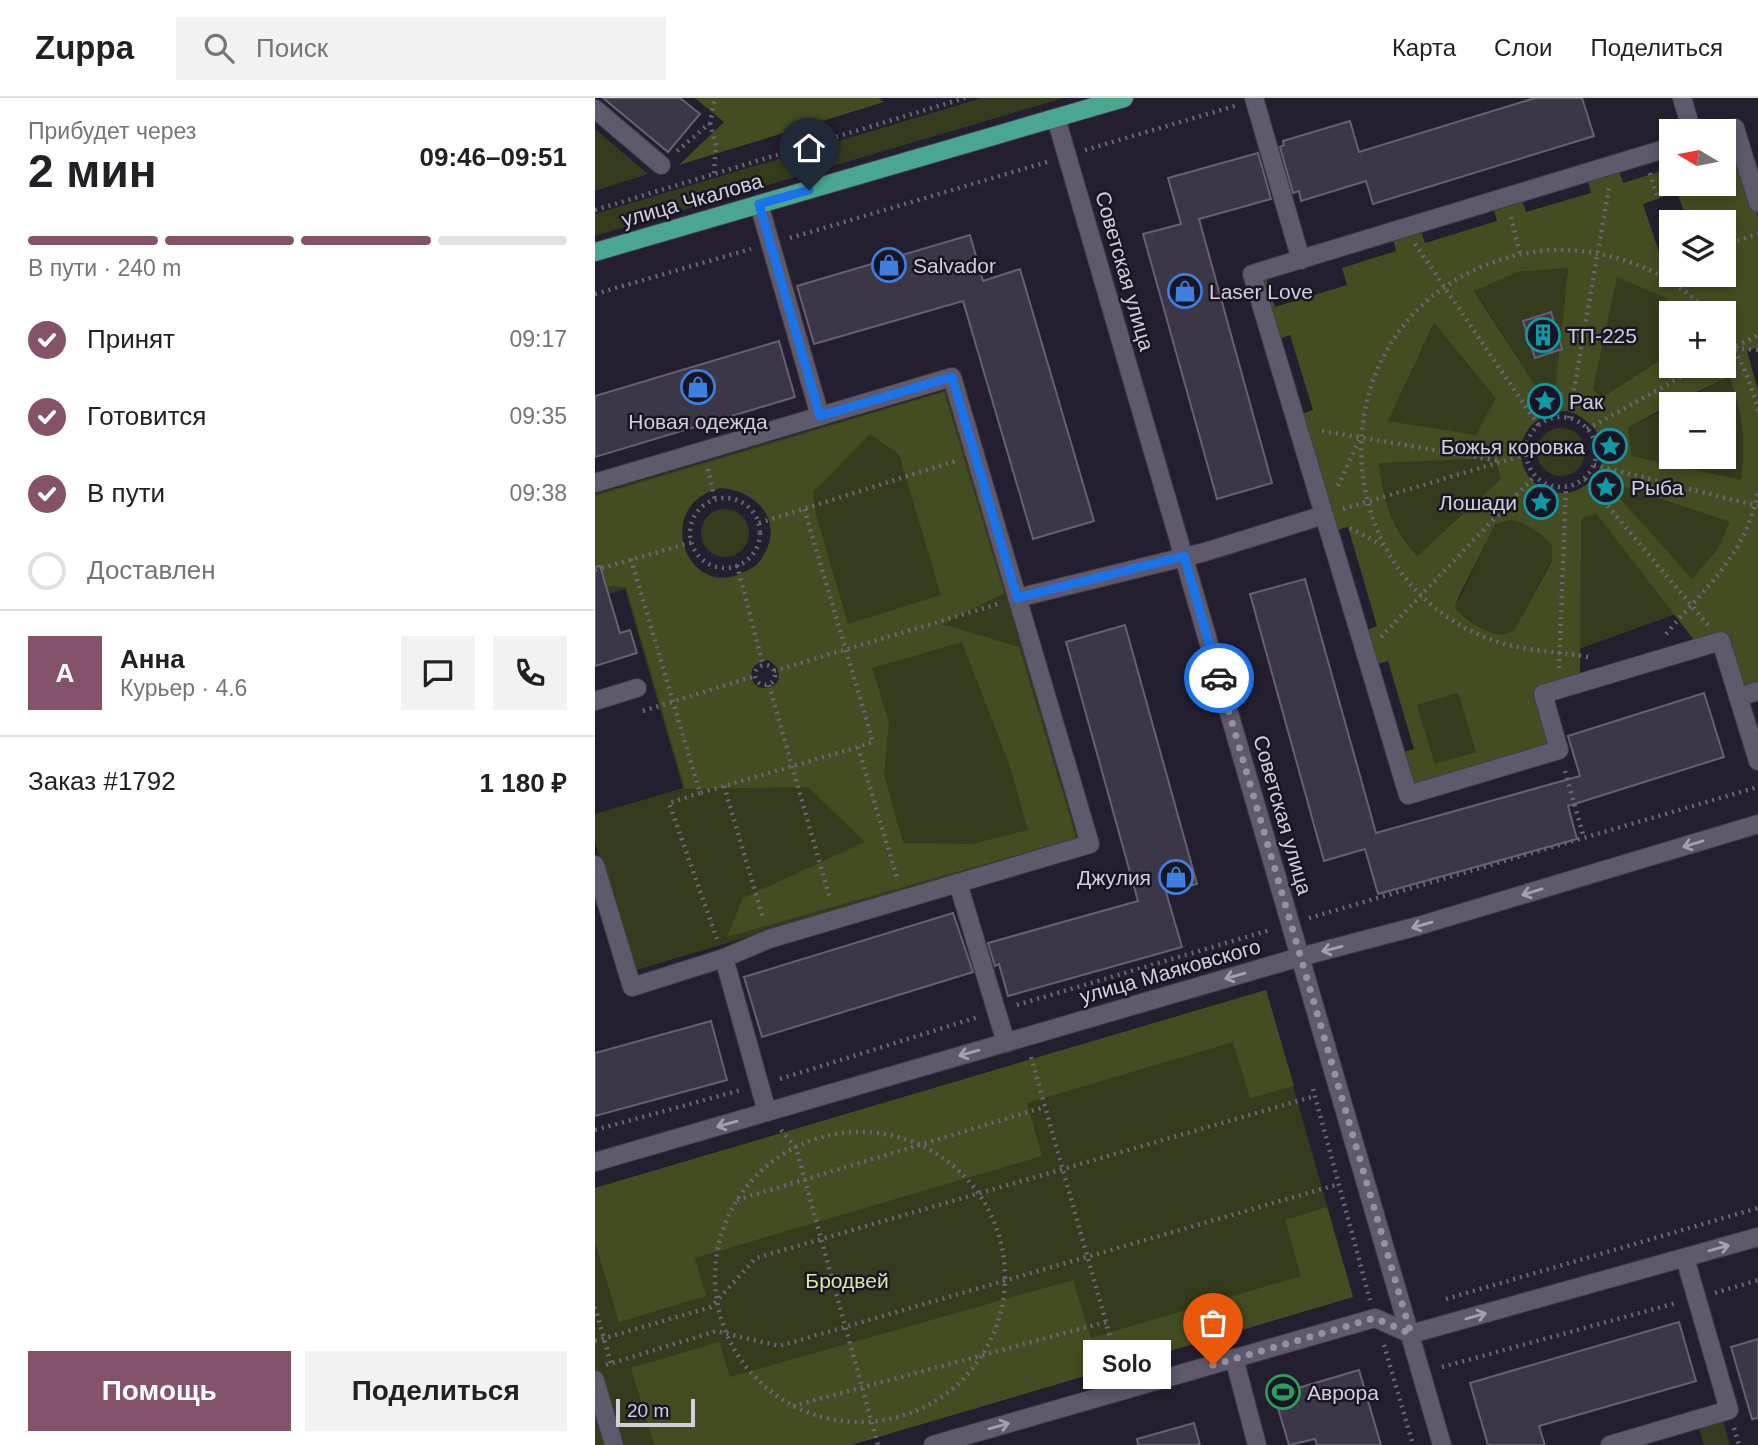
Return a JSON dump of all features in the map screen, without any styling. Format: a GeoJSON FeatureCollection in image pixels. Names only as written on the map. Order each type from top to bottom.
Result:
{"type":"FeatureCollection","features":[{"type":"Feature","properties":{"kind":"main road","name":"улица Чкалова"},"geometry":{"type":"LineString","coordinates":[[595,252],[1124,98]]}},
{"type":"Feature","properties":{"kind":"street"},"geometry":{"type":"LineString","coordinates":[[1682,98],[1688,119]]}},
{"type":"Feature","properties":{"kind":"street"},"geometry":{"type":"LineString","coordinates":[[1255,99],[1301,260]]}},
{"type":"Feature","properties":{"kind":"street"},"geometry":{"type":"LineString","coordinates":[[595,109],[661,165]]}},
{"type":"Feature","properties":{"kind":"street","name":"Советская улица"},"geometry":{"type":"LineString","coordinates":[[1056,118],[1442,1445]]}},
{"type":"Feature","properties":{"kind":"street"},"geometry":{"type":"LineString","coordinates":[[1736,131],[1758,203]]}},
{"type":"Feature","properties":{"kind":"street"},"geometry":{"type":"LineString","coordinates":[[1659,151],[1252,274],[1408,795],[1559,750],[1543,694],[1721,640],[1758,761]]}},
{"type":"Feature","properties":{"kind":"street"},"geometry":{"type":"LineString","coordinates":[[759,204],[820,416]]}},
{"type":"Feature","properties":{"kind":"street"},"geometry":{"type":"LineString","coordinates":[[595,484],[952,377],[1090,844],[769,939],[724,958],[632,987],[595,865]]}},
{"type":"Feature","properties":{"kind":"street"},"geometry":{"type":"LineString","coordinates":[[1017,598],[1184,556],[1324,515]]}},
{"type":"Feature","properties":{"kind":"street"},"geometry":{"type":"LineString","coordinates":[[595,701],[636,688]]}},
{"type":"Feature","properties":{"kind":"street"},"geometry":{"type":"LineString","coordinates":[[1738,697],[1758,691]]}},
{"type":"Feature","properties":{"kind":"street","name":"улица Маяковского"},"geometry":{"type":"LineString","coordinates":[[595,1162],[1278,963],[1418,926],[1758,824]]}},
{"type":"Feature","properties":{"kind":"street"},"geometry":{"type":"LineString","coordinates":[[958,883],[1006,1043]]}},
{"type":"Feature","properties":{"kind":"street"},"geometry":{"type":"LineString","coordinates":[[724,958],[767,1112]]}},
{"type":"Feature","properties":{"kind":"street"},"geometry":{"type":"LineString","coordinates":[[933,1445],[1375,1318],[1411,1334],[1758,1237]]}},
{"type":"Feature","properties":{"kind":"street"},"geometry":{"type":"LineString","coordinates":[[1611,1445],[1729,1410],[1685,1258]]}},
{"type":"Feature","properties":{"kind":"street"},"geometry":{"type":"LineString","coordinates":[[1234,1358],[1257,1445]]}},
{"type":"Feature","properties":{"kind":"street"},"geometry":{"type":"LineString","coordinates":[[599,1373],[614,1445]]}},
{"type":"Feature","properties":{"kind":"path"},"geometry":{"type":"LineString","coordinates":[[714,174],[716,146],[710,123],[715,98]]}},
{"type":"Feature","properties":{"kind":"path"},"geometry":{"type":"LineString","coordinates":[[595,210],[965,98]]}},
{"type":"Feature","properties":{"kind":"path"},"geometry":{"type":"LineString","coordinates":[[595,294],[1255,99]]}},
{"type":"Feature","properties":{"kind":"path"},"geometry":{"type":"LineString","coordinates":[[661,165],[710,123]]}},
{"type":"Feature","properties":{"kind":"path"},"geometry":{"type":"LineString","coordinates":[[1569,418],[1612,165]]}},
{"type":"Feature","properties":{"kind":"path"},"geometry":{"type":"LineString","coordinates":[[1506,198],[1520,254]]}},
{"type":"Feature","properties":{"kind":"path"},"geometry":{"type":"LineString","coordinates":[[1405,228],[1539,426]]}},
{"type":"Feature","properties":{"kind":"path"},"geometry":{"type":"LineString","coordinates":[[1736,241],[1758,234]]}},
{"type":"Feature","properties":{"kind":"path"},"geometry":{"type":"LineString","coordinates":[[1599,658],[1517,647],[1490,639],[1463,627],[1421,595],[1399,570],[1384,546],[1367,502],[1360,464],[1365,407],[1373,379],[1386,353],[1401,329],[1420,307],[1466,273],[1492,262],[1548,250],[1597,253],[1633,262],[1683,290],[1694,301]]}},
{"type":"Feature","properties":{"kind":"path"},"geometry":{"type":"LineString","coordinates":[[1736,347],[1758,334]]}},
{"type":"Feature","properties":{"kind":"path"},"geometry":{"type":"LineString","coordinates":[[1736,348],[1758,350]]}},
{"type":"Feature","properties":{"kind":"path"},"geometry":{"type":"LineString","coordinates":[[1736,352],[1750,382],[1758,411]]}},
{"type":"Feature","properties":{"kind":"path"},"geometry":{"type":"LineString","coordinates":[[1587,429],[1679,378]]}},
{"type":"Feature","properties":{"kind":"path"},"geometry":{"type":"LineString","coordinates":[[1569,418],[1587,429],[1595,445],[1594,466],[1585,479],[1566,487],[1545,484],[1535,476],[1527,454],[1528,442],[1539,426],[1549,420],[1569,418]]}},
{"type":"Feature","properties":{"kind":"path"},"geometry":{"type":"LineString","coordinates":[[1298,427],[1501,461]]}},
{"type":"Feature","properties":{"kind":"path"},"geometry":{"type":"LineString","coordinates":[[1324,515],[1361,437]]}},
{"type":"Feature","properties":{"kind":"path"},"geometry":{"type":"LineString","coordinates":[[704,451],[715,500]]}},
{"type":"Feature","properties":{"kind":"path"},"geometry":{"type":"LineString","coordinates":[[1324,515],[1527,454]]}},
{"type":"Feature","properties":{"kind":"path"},"geometry":{"type":"LineString","coordinates":[[759,523],[975,455]]}},
{"type":"Feature","properties":{"kind":"path"},"geometry":{"type":"LineString","coordinates":[[1594,466],[1756,505]]}},
{"type":"Feature","properties":{"kind":"path"},"geometry":{"type":"LineString","coordinates":[[1366,653],[1535,476]]}},
{"type":"Feature","properties":{"kind":"path"},"geometry":{"type":"LineString","coordinates":[[1585,479],[1721,640]]}},
{"type":"Feature","properties":{"kind":"path"},"geometry":{"type":"LineString","coordinates":[[1558,690],[1566,487]]}},
{"type":"Feature","properties":{"kind":"path"},"geometry":{"type":"LineString","coordinates":[[1665,635],[1721,573],[1737,549],[1756,505],[1758,490]]}},
{"type":"Feature","properties":{"kind":"path"},"geometry":{"type":"LineString","coordinates":[[733,499],[744,503],[759,523],[758,546],[749,559],[730,568],[709,564],[700,556],[693,542],[692,522],[703,506],[715,500],[733,499]]}},
{"type":"Feature","properties":{"kind":"path"},"geometry":{"type":"LineString","coordinates":[[724,958],[669,803],[873,742],[804,508]]}},
{"type":"Feature","properties":{"kind":"path"},"geometry":{"type":"LineString","coordinates":[[595,570],[693,542]]}},
{"type":"Feature","properties":{"kind":"path"},"geometry":{"type":"LineString","coordinates":[[631,559],[700,793]]}},
{"type":"Feature","properties":{"kind":"path"},"geometry":{"type":"LineString","coordinates":[[737,565],[763,665]]}},
{"type":"Feature","properties":{"kind":"path"},"geometry":{"type":"LineString","coordinates":[[775,671],[1017,598]]}},
{"type":"Feature","properties":{"kind":"path"},"geometry":{"type":"LineString","coordinates":[[767,664],[775,671],[775,680],[769,685],[762,685],[755,677],[756,669],[763,665],[767,664]]}},
{"type":"Feature","properties":{"kind":"path"},"geometry":{"type":"LineString","coordinates":[[634,713],[755,677]]}},
{"type":"Feature","properties":{"kind":"path"},"geometry":{"type":"LineString","coordinates":[[769,685],[836,920]]}},
{"type":"Feature","properties":{"kind":"path"},"geometry":{"type":"LineString","coordinates":[[858,747],[903,900]]}},
{"type":"Feature","properties":{"kind":"path"},"geometry":{"type":"LineString","coordinates":[[1559,750],[1584,838]]}},
{"type":"Feature","properties":{"kind":"path"},"geometry":{"type":"LineString","coordinates":[[724,786],[769,939]]}},
{"type":"Feature","properties":{"kind":"path"},"geometry":{"type":"LineString","coordinates":[[595,1130],[759,1085],[1016,1005],[1758,786]]}},
{"type":"Feature","properties":{"kind":"path"},"geometry":{"type":"LineString","coordinates":[[1268,931],[1278,963]]}},
{"type":"Feature","properties":{"kind":"path"},"geometry":{"type":"LineString","coordinates":[[1016,1005],[1125,1390]]}},
{"type":"Feature","properties":{"kind":"path"},"geometry":{"type":"LineString","coordinates":[[1311,1083],[1375,1318],[1413,1445]]}},
{"type":"Feature","properties":{"kind":"path"},"geometry":{"type":"LineString","coordinates":[[595,1341],[711,1307],[756,1258],[1315,1096]]}},
{"type":"Feature","properties":{"kind":"path"},"geometry":{"type":"LineString","coordinates":[[737,1200],[1045,1107]]}},
{"type":"Feature","properties":{"kind":"path"},"geometry":{"type":"LineString","coordinates":[[857,1132],[881,1134],[919,1145],[947,1161],[965,1177],[991,1217],[1000,1239],[1004,1281],[1001,1310],[982,1356],[951,1390],[931,1404],[909,1414],[871,1422],[839,1421],[793,1406],[755,1378],[740,1359],[727,1334],[717,1299],[715,1268],[726,1221],[737,1200],[769,1164],[796,1148],[833,1135],[857,1132]]}},
{"type":"Feature","properties":{"kind":"path"},"geometry":{"type":"LineString","coordinates":[[796,1148],[878,1445]]}},
{"type":"Feature","properties":{"kind":"path"},"geometry":{"type":"LineString","coordinates":[[599,1373],[716,1331],[779,1346],[1339,1184]]}},
{"type":"Feature","properties":{"kind":"path"},"geometry":{"type":"LineString","coordinates":[[1444,1300],[1758,1208]]}},
{"type":"Feature","properties":{"kind":"path"},"geometry":{"type":"LineString","coordinates":[[1442,1367],[1758,1280]]}},
{"type":"Feature","properties":{"kind":"path"},"geometry":{"type":"LineString","coordinates":[[793,1406],[1106,1322]]}},
{"type":"Feature","properties":{"kind":"green space"},"geometry":{"type":"Polygon","coordinates":[[[695,98],[879,98],[884,102],[679,165],[724,122],[695,98]]]}},
{"type":"Feature","properties":{"kind":"green space"},"geometry":{"type":"Polygon","coordinates":[[[982,98],[1064,98],[595,236],[595,214],[982,98]]]}},
{"type":"Feature","properties":{"kind":"green space"},"geometry":{"type":"Polygon","coordinates":[[[595,129],[648,174],[595,191],[595,129]]]}},
{"type":"Feature","properties":{"kind":"green space"},"geometry":{"type":"Polygon","coordinates":[[[1736,143],[1758,218],[1758,347],[1747,351],[1758,390],[1758,687],[1741,692],[1725,636],[1697,644],[1596,513],[1581,519],[1580,678],[1538,692],[1554,747],[1412,790],[1400,753],[1414,749],[1388,661],[1374,665],[1364,631],[1377,626],[1348,527],[1333,531],[1298,415],[1313,410],[1290,335],[1276,340],[1257,277],[1265,275],[1275,307],[1347,285],[1342,268],[1396,251],[1392,236],[1420,228],[1425,243],[1497,221],[1493,205],[1521,197],[1526,212],[1591,193],[1587,177],[1618,167],[1623,183],[1659,172],[1659,196],[1666,196],[1643,204],[1659,252],[1659,287],[1736,287],[1736,210],[1684,210],[1678,196],[1736,196],[1736,143]],[[1568,268],[1518,272],[1474,291],[1537,388],[1556,384],[1568,268]],[[1617,277],[1593,390],[1603,397],[1659,361],[1659,378],[1727,378],[1697,392],[1659,392],[1659,411],[1628,428],[1632,456],[1659,462],[1659,469],[1691,469],[1741,480],[1742,428],[1736,392],[1729,378],[1736,378],[1736,301],[1668,301],[1617,277]],[[1434,323],[1388,421],[1476,435],[1496,398],[1434,323]],[[1567,411],[1546,415],[1532,425],[1523,439],[1521,454],[1524,469],[1533,481],[1547,490],[1573,492],[1590,481],[1600,468],[1603,447],[1600,438],[1587,421],[1578,415],[1567,411]],[[1494,458],[1379,463],[1386,502],[1394,523],[1417,556],[1501,479],[1494,458]],[[1623,486],[1617,495],[1692,579],[1717,550],[1730,522],[1623,486]],[[1511,520],[1496,524],[1455,607],[1470,622],[1492,633],[1506,634],[1514,630],[1552,561],[1552,545],[1538,533],[1517,522],[1511,520]],[[1458,693],[1417,705],[1435,764],[1476,752],[1458,693]]]}},
{"type":"Feature","properties":{"kind":"green space"},"geometry":{"type":"Polygon","coordinates":[[[1568,267],[1557,384],[1537,388],[1474,290],[1518,272],[1568,267]]]}},
{"type":"Feature","properties":{"kind":"green space"},"geometry":{"type":"Polygon","coordinates":[[[1617,276],[1664,297],[1668,301],[1659,301],[1659,361],[1603,397],[1593,390],[1617,276]]]}},
{"type":"Feature","properties":{"kind":"green space"},"geometry":{"type":"Polygon","coordinates":[[[1434,323],[1497,398],[1476,436],[1388,421],[1434,323]]]}},
{"type":"Feature","properties":{"kind":"green space"},"geometry":{"type":"Polygon","coordinates":[[[1729,378],[1734,392],[1699,392],[1729,378]]]}},
{"type":"Feature","properties":{"kind":"green space"},"geometry":{"type":"Polygon","coordinates":[[[946,390],[1078,839],[633,971],[595,842],[595,814],[683,788],[625,589],[595,598],[595,494],[946,390]],[[720,488],[699,498],[687,512],[682,529],[684,547],[692,562],[705,573],[722,578],[741,573],[758,564],[769,545],[771,532],[764,510],[756,502],[734,490],[720,488]],[[768,660],[758,663],[752,670],[754,685],[760,688],[773,685],[780,674],[777,667],[768,660]]]}},
{"type":"Feature","properties":{"kind":"green space"},"geometry":{"type":"Polygon","coordinates":[[[944,392],[1004,593],[942,624],[1019,647],[1076,838],[727,937],[743,898],[865,842],[808,787],[685,789],[626,587],[595,585],[595,496],[944,392]],[[870,434],[813,492],[816,515],[848,624],[941,595],[899,454],[870,434]],[[720,488],[699,498],[687,512],[682,529],[684,547],[692,562],[705,574],[722,578],[741,574],[756,566],[769,545],[771,532],[764,510],[746,495],[733,490],[720,488]],[[962,642],[872,668],[889,723],[884,774],[903,843],[972,844],[1028,830],[1010,766],[962,642]],[[768,660],[759,663],[751,674],[756,685],[762,688],[778,682],[778,672],[774,664],[768,660]]]}},
{"type":"Feature","properties":{"kind":"green space"},"geometry":{"type":"Polygon","coordinates":[[[1736,399],[1742,428],[1741,481],[1689,469],[1736,469],[1736,399]]]}},
{"type":"Feature","properties":{"kind":"green space"},"geometry":{"type":"Polygon","coordinates":[[[1659,412],[1659,462],[1632,456],[1628,428],[1659,412]]]}},
{"type":"Feature","properties":{"kind":"green space"},"geometry":{"type":"Polygon","coordinates":[[[1561,428],[1578,435],[1585,452],[1578,469],[1561,476],[1544,469],[1537,452],[1544,435],[1561,428]]]}},
{"type":"Feature","properties":{"kind":"green space"},"geometry":{"type":"Polygon","coordinates":[[[1494,458],[1501,479],[1417,556],[1394,523],[1379,462],[1494,458]]]}},
{"type":"Feature","properties":{"kind":"green space"},"geometry":{"type":"Polygon","coordinates":[[[1623,486],[1731,522],[1717,550],[1692,580],[1617,495],[1623,486]]]}},
{"type":"Feature","properties":{"kind":"green space"},"geometry":{"type":"Polygon","coordinates":[[[725,509],[734,510],[742,516],[748,524],[748,542],[742,550],[734,556],[725,557],[716,556],[708,550],[702,542],[701,533],[702,524],[708,516],[716,510],[725,509]]]}},
{"type":"Feature","properties":{"kind":"green space"},"geometry":{"type":"Polygon","coordinates":[[[1596,512],[1676,614],[1579,649],[1580,519],[1596,512]]]}},
{"type":"Feature","properties":{"kind":"green space"},"geometry":{"type":"Polygon","coordinates":[[[1511,520],[1547,540],[1552,545],[1552,560],[1515,629],[1505,634],[1491,633],[1464,617],[1455,607],[1496,524],[1511,520]]]}},
{"type":"Feature","properties":{"kind":"green space"},"geometry":{"type":"Polygon","coordinates":[[[1458,693],[1476,752],[1435,765],[1417,705],[1458,693]]]}},
{"type":"Feature","properties":{"kind":"green space","name":"Бродвей"},"geometry":{"type":"Polygon","coordinates":[[[1266,990],[1353,1297],[851,1445],[595,1445],[595,1188],[1266,990]]]}},
{"type":"Feature","properties":{"kind":"green space"},"geometry":{"type":"Polygon","coordinates":[[[1266,990],[1294,1086],[1250,1098],[1233,1042],[1027,1103],[1042,1156],[695,1258],[706,1296],[619,1322],[595,1242],[595,1188],[1266,990]]]}},
{"type":"Feature","properties":{"kind":"green space"},"geometry":{"type":"Polygon","coordinates":[[[1327,1207],[1353,1297],[851,1445],[654,1445],[631,1368],[719,1342],[730,1377],[1073,1280],[1091,1338],[1301,1276],[1285,1220],[1327,1207]]]}},
{"type":"Feature","properties":{"kind":"green space"},"geometry":{"type":"Polygon","coordinates":[[[1723,1421],[1730,1445],[1704,1445],[1699,1428],[1723,1421]]]}},
{"type":"Feature","properties":{"kind":"building"},"geometry":{"type":"Polygon","coordinates":[[[603,98],[680,98],[700,114],[668,152],[603,98]]]}},
{"type":"Feature","properties":{"kind":"building"},"geometry":{"type":"Polygon","coordinates":[[[1535,98],[1582,98],[1594,136],[1373,204],[1366,181],[1301,201],[1299,191],[1293,193],[1280,147],[1284,145],[1283,141],[1350,121],[1359,152],[1535,98]]]}},
{"type":"Feature","properties":{"kind":"building"},"geometry":{"type":"Polygon","coordinates":[[[1258,153],[1271,199],[1199,219],[1272,483],[1217,499],[1143,234],[1181,224],[1168,178],[1258,153]]]}},
{"type":"Feature","properties":{"kind":"building"},"geometry":{"type":"Polygon","coordinates":[[[970,235],[983,281],[1020,269],[1094,521],[1033,539],[963,301],[814,344],[797,286],[970,235]]]}},
{"type":"Feature","properties":{"kind":"building","name":"ТП-225"},"geometry":{"type":"Polygon","coordinates":[[[1551,312],[1562,349],[1535,358],[1523,321],[1551,312]]]}},
{"type":"Feature","properties":{"kind":"building"},"geometry":{"type":"Polygon","coordinates":[[[779,341],[795,397],[595,457],[595,396],[779,341]]]}},
{"type":"Feature","properties":{"kind":"building"},"geometry":{"type":"Polygon","coordinates":[[[600,566],[620,633],[630,630],[637,653],[595,666],[595,567],[600,566]]]}},
{"type":"Feature","properties":{"kind":"building"},"geometry":{"type":"Polygon","coordinates":[[[1305,579],[1376,833],[1580,776],[1568,736],[1704,693],[1724,757],[1568,806],[1577,839],[1378,894],[1365,849],[1324,861],[1250,594],[1305,579]]]}},
{"type":"Feature","properties":{"kind":"building"},"geometry":{"type":"Polygon","coordinates":[[[1125,625],[1197,884],[1166,892],[1182,947],[1008,996],[999,964],[995,966],[988,943],[1138,901],[1066,642],[1125,625]]]}},
{"type":"Feature","properties":{"kind":"building"},"geometry":{"type":"Polygon","coordinates":[[[953,913],[973,972],[762,1037],[744,977],[953,913]]]}},
{"type":"Feature","properties":{"kind":"building"},"geometry":{"type":"Polygon","coordinates":[[[711,1021],[727,1080],[595,1116],[595,1053],[711,1021]]]}},
{"type":"Feature","properties":{"kind":"building"},"geometry":{"type":"Polygon","coordinates":[[[1679,1322],[1696,1381],[1539,1426],[1545,1445],[1488,1445],[1470,1383],[1679,1322]]]}},
{"type":"Feature","properties":{"kind":"building"},"geometry":{"type":"Polygon","coordinates":[[[1758,1339],[1758,1418],[1752,1419],[1731,1347],[1758,1339]]]}},
{"type":"Feature","properties":{"kind":"building"},"geometry":{"type":"Polygon","coordinates":[[[1359,1370],[1381,1445],[1317,1445],[1315,1439],[1289,1445],[1274,1395],[1359,1370]]]}},
{"type":"Feature","properties":{"kind":"building"},"geometry":{"type":"Polygon","coordinates":[[[1194,1423],[1200,1445],[1138,1445],[1137,1439],[1194,1423]]]}},
{"type":"Feature","properties":{"kind":"way so far"},"geometry":{"type":"LineString","coordinates":[[1213,1365],[1375,1318],[1411,1334],[1219,678]]}},
{"type":"Feature","properties":{"kind":"place","name":"Salvador"},"geometry":{"type":"Point","coordinates":[889,265]}},
{"type":"Feature","properties":{"kind":"place","name":"Laser Love"},"geometry":{"type":"Point","coordinates":[1185,291]}},
{"type":"Feature","properties":{"kind":"place","name":"ТП-225"},"geometry":{"type":"Point","coordinates":[1543,335]}},
{"type":"Feature","properties":{"kind":"place","name":"Новая одежда"},"geometry":{"type":"Point","coordinates":[698,387]}},
{"type":"Feature","properties":{"kind":"place","name":"Рак"},"geometry":{"type":"Point","coordinates":[1545,401]}},
{"type":"Feature","properties":{"kind":"place","name":"Божья коровка"},"geometry":{"type":"Point","coordinates":[1610,446]}},
{"type":"Feature","properties":{"kind":"place","name":"Рыба"},"geometry":{"type":"Point","coordinates":[1606,487]}},
{"type":"Feature","properties":{"kind":"place","name":"Лошади"},"geometry":{"type":"Point","coordinates":[1541,502]}},
{"type":"Feature","properties":{"kind":"place","name":"Джулия"},"geometry":{"type":"Point","coordinates":[1176,877]}},
{"type":"Feature","properties":{"kind":"place","name":"Solo"},"geometry":{"type":"Point","coordinates":[1213,1365]}},
{"type":"Feature","properties":{"kind":"place","name":"Аврора"},"geometry":{"type":"Point","coordinates":[1283,1392]}},
{"type":"Feature","properties":{"kind":"route"},"geometry":{"type":"LineString","coordinates":[[809,190],[759,204],[820,416],[952,377],[1017,598],[1184,556],[1219,678]]}}]}
